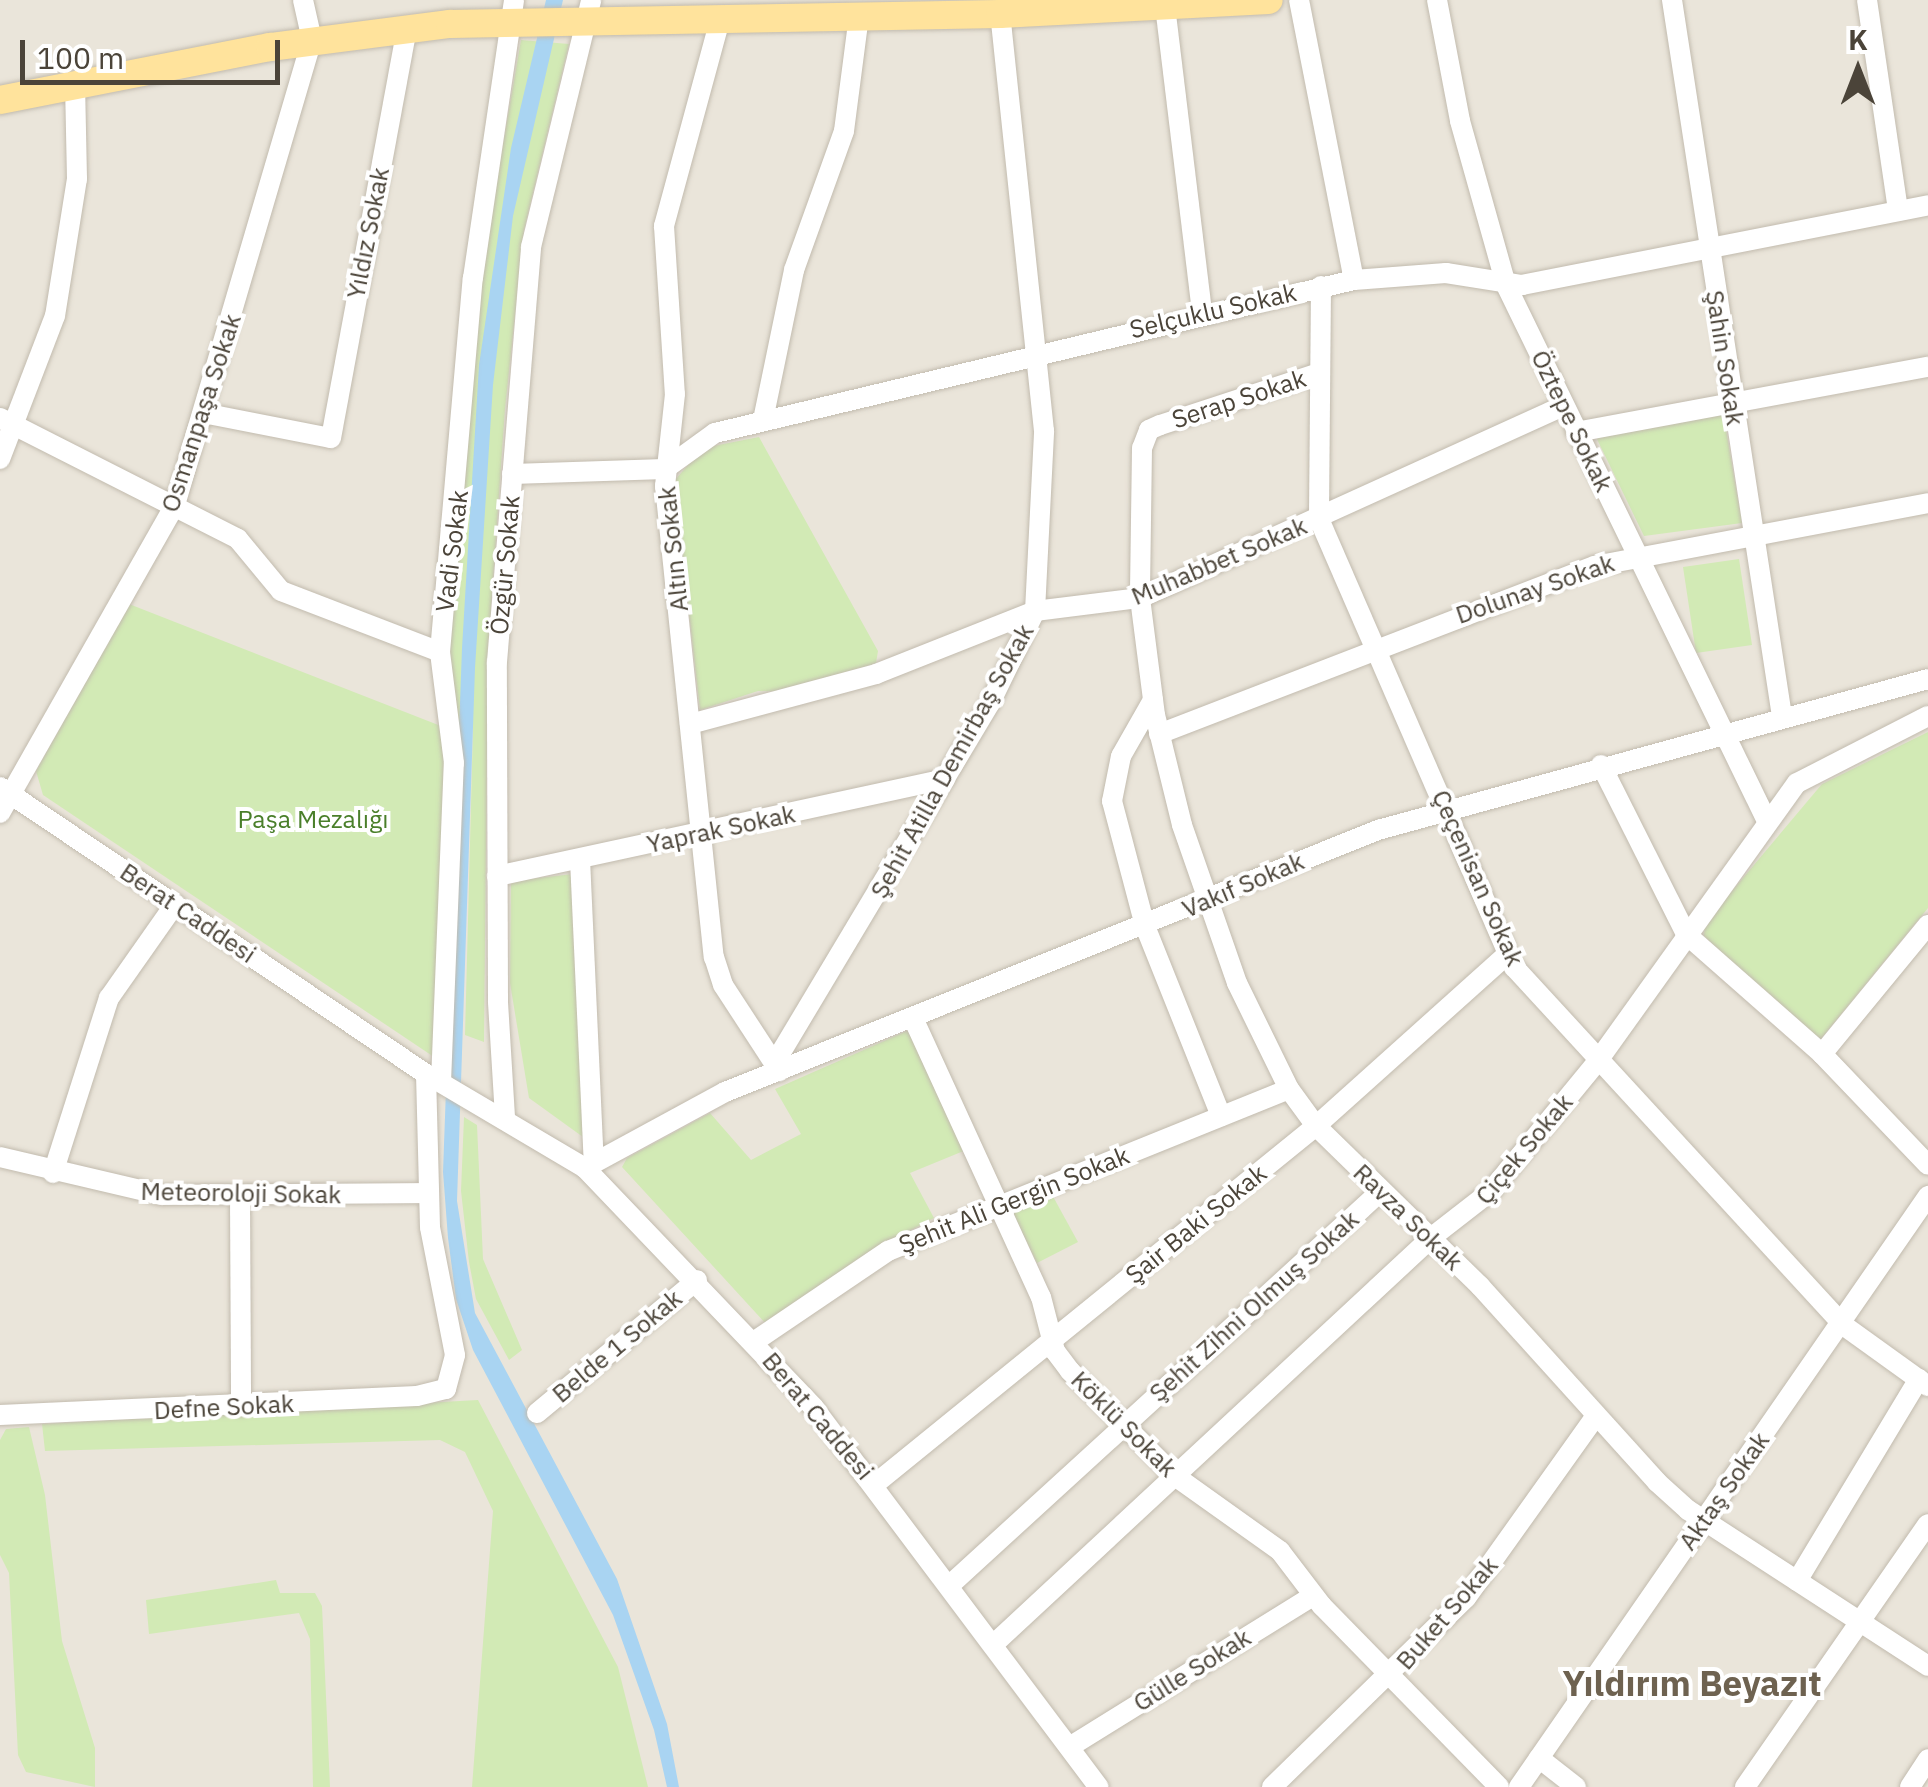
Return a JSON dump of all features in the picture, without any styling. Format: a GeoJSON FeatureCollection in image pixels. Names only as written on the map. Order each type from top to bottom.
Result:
{"type":"FeatureCollection","features":[{"type":"Feature","properties":{"kind":"main road"},"geometry":{"type":"LineString","coordinates":[[0,100],[312,40],[516,14],[588,9],[721,16],[825,7],[859,16],[1000,14],[1104,5],[1269,0]]}},
{"type":"Feature","properties":{"kind":"street"},"geometry":{"type":"LineString","coordinates":[[302,0],[312,40]]}},
{"type":"Feature","properties":{"kind":"street"},"geometry":{"type":"LineString","coordinates":[[1299,0],[1354,280]]}},
{"type":"Feature","properties":{"kind":"street","name":"Öztepe Sokak"},"geometry":{"type":"LineString","coordinates":[[1437,0],[1460,121],[1506,284],[1767,821]]}},
{"type":"Feature","properties":{"kind":"street","name":"Şahin Sokak"},"geometry":{"type":"LineString","coordinates":[[1672,0],[1782,716]]}},
{"type":"Feature","properties":{"kind":"street"},"geometry":{"type":"LineString","coordinates":[[1867,0],[1898,211]]}},
{"type":"Feature","properties":{"kind":"street"},"geometry":{"type":"LineString","coordinates":[[1165,6],[1202,312]]}},
{"type":"Feature","properties":{"kind":"street","name":"Özgür Sokak"},"geometry":{"type":"LineString","coordinates":[[506,1117],[497,876],[497,662],[533,231],[588,9]]}},
{"type":"Feature","properties":{"kind":"street","name":"Vadi Sokak"},"geometry":{"type":"LineString","coordinates":[[446,1389],[455,1355],[427,1193],[454,763],[440,652],[459,488],[473,278],[516,14]]}},
{"type":"Feature","properties":{"kind":"street","name":"Şehit Atilla Demirbaş Sokak"},"geometry":{"type":"LineString","coordinates":[[776,1067],[945,779],[1036,612],[1044,458],[1000,14]]}},
{"type":"Feature","properties":{"kind":"street","name":"Altın Sokak"},"geometry":{"type":"LineString","coordinates":[[721,16],[664,226],[675,394],[666,469],[698,835],[717,970],[776,1067]]}},
{"type":"Feature","properties":{"kind":"street"},"geometry":{"type":"LineString","coordinates":[[763,420],[794,270],[844,132],[859,16]]}},
{"type":"Feature","properties":{"kind":"street","name":"Yıldız Sokak"},"geometry":{"type":"LineString","coordinates":[[202,412],[331,438],[407,28]]}},
{"type":"Feature","properties":{"kind":"street","name":"Osmanpaşa Sokak"},"geometry":{"type":"LineString","coordinates":[[0,813],[5,790],[175,504],[312,40]]}},
{"type":"Feature","properties":{"kind":"street"},"geometry":{"type":"LineString","coordinates":[[0,459],[7,421],[45,350],[64,269],[77,179],[76,86]]}},
{"type":"Feature","properties":{"kind":"street","name":"Selçuklu Sokak"},"geometry":{"type":"LineString","coordinates":[[666,469],[697,440],[763,420],[1321,286],[1446,273],[1506,284],[1928,205]]}},
{"type":"Feature","properties":{"kind":"street","name":"Çeçenisan Sokak"},"geometry":{"type":"LineString","coordinates":[[1321,286],[1318,519],[1379,647],[1508,954],[1597,1062],[1843,1325],[1923,1383]]}},
{"type":"Feature","properties":{"kind":"street"},"geometry":{"type":"LineString","coordinates":[[1576,432],[1928,367]]}},
{"type":"Feature","properties":{"kind":"street","name":"Serap Sokak"},"geometry":{"type":"LineString","coordinates":[[1140,598],[1140,466],[1149,430],[1320,374]]}},
{"type":"Feature","properties":{"kind":"street","name":"Muhabbet Sokak"},"geometry":{"type":"LineString","coordinates":[[690,724],[876,674],[1036,612],[1140,598],[1564,406]]}},
{"type":"Feature","properties":{"kind":"street"},"geometry":{"type":"LineString","coordinates":[[7,421],[175,504],[246,545],[281,590],[440,652]]}},
{"type":"Feature","properties":{"kind":"street"},"geometry":{"type":"LineString","coordinates":[[512,474],[666,469]]}},
{"type":"Feature","properties":{"kind":"street","name":"Dolunay Sokak"},"geometry":{"type":"LineString","coordinates":[[1159,734],[1379,647],[1638,554],[1928,503]]}},
{"type":"Feature","properties":{"kind":"street","name":"Ravza Sokak"},"geometry":{"type":"LineString","coordinates":[[1140,598],[1159,734],[1206,900],[1237,983],[1290,1089],[1316,1126],[1432,1237],[1596,1416],[1702,1520],[1928,1666]]}},
{"type":"Feature","properties":{"kind":"street","name":"Vakıf Sokak"},"geometry":{"type":"LineString","coordinates":[[589,1165],[680,1113],[776,1067],[913,1018],[1445,807],[1928,678]]}},
{"type":"Feature","properties":{"kind":"street"},"geometry":{"type":"LineString","coordinates":[[1896,688],[1928,695]]}},
{"type":"Feature","properties":{"kind":"street"},"geometry":{"type":"LineString","coordinates":[[1152,700],[1121,756],[1112,786],[1146,926],[1221,1116]]}},
{"type":"Feature","properties":{"kind":"street","name":"Çiçek Sokak"},"geometry":{"type":"LineString","coordinates":[[995,1644],[1432,1237],[1491,1192],[1597,1062],[1767,821],[1818,768],[1928,716]]}},
{"type":"Feature","properties":{"kind":"street"},"geometry":{"type":"LineString","coordinates":[[1601,764],[1686,934],[1822,1054],[1928,1165]]}},
{"type":"Feature","properties":{"kind":"street","name":"Yaprak Sokak"},"geometry":{"type":"LineString","coordinates":[[497,876],[945,779]]}},
{"type":"Feature","properties":{"kind":"street","name":"Berat Caddesi"},"geometry":{"type":"LineString","coordinates":[[5,790],[433,1078],[589,1165],[755,1342],[875,1484],[1098,1787]]}},
{"type":"Feature","properties":{"kind":"street"},"geometry":{"type":"LineString","coordinates":[[580,859],[589,1165]]}},
{"type":"Feature","properties":{"kind":"street"},"geometry":{"type":"LineString","coordinates":[[53,1173],[110,998],[175,904]]}},
{"type":"Feature","properties":{"kind":"street"},"geometry":{"type":"LineString","coordinates":[[1822,1054],[1928,925]]}},
{"type":"Feature","properties":{"kind":"street","name":"Şair Baki Sokak"},"geometry":{"type":"LineString","coordinates":[[875,1484],[1316,1126],[1508,954]]}},
{"type":"Feature","properties":{"kind":"street","name":"Köklü Sokak"},"geometry":{"type":"LineString","coordinates":[[913,1018],[1041,1296],[1051,1342],[1122,1426],[1175,1476],[1268,1540],[1313,1596],[1499,1787]]}},
{"type":"Feature","properties":{"kind":"street","name":"Şehit Ali Gergin Sokak"},"geometry":{"type":"LineString","coordinates":[[755,1342],[888,1250],[1290,1089]]}},
{"type":"Feature","properties":{"kind":"street","name":"Meteoroloji Sokak"},"geometry":{"type":"LineString","coordinates":[[0,1158],[162,1195],[427,1193]]}},
{"type":"Feature","properties":{"kind":"street","name":"Şehit Zihni Olmuş Sokak"},"geometry":{"type":"LineString","coordinates":[[950,1584],[1381,1191]]}},
{"type":"Feature","properties":{"kind":"street","name":"Aktaş Sokak"},"geometry":{"type":"LineString","coordinates":[[1519,1787],[1702,1520],[1843,1325],[1928,1196]]}},
{"type":"Feature","properties":{"kind":"street"},"geometry":{"type":"LineString","coordinates":[[240,1197],[241,1406]]}},
{"type":"Feature","properties":{"kind":"street","name":"Belde 1 Sokak"},"geometry":{"type":"LineString","coordinates":[[537,1413],[697,1280]]}},
{"type":"Feature","properties":{"kind":"street"},"geometry":{"type":"LineString","coordinates":[[1797,1582],[1923,1383]]}},
{"type":"Feature","properties":{"kind":"street","name":"Defne Sokak"},"geometry":{"type":"LineString","coordinates":[[0,1415],[417,1396],[446,1389]]}},
{"type":"Feature","properties":{"kind":"street","name":"Buket Sokak"},"geometry":{"type":"LineString","coordinates":[[1272,1787],[1392,1676],[1478,1582],[1596,1416]]}},
{"type":"Feature","properties":{"kind":"street"},"geometry":{"type":"LineString","coordinates":[[1746,1787],[1928,1524]]}},
{"type":"Feature","properties":{"kind":"street","name":"Gülle Sokak"},"geometry":{"type":"LineString","coordinates":[[1071,1746],[1313,1596]]}},
{"type":"Feature","properties":{"kind":"street"},"geometry":{"type":"LineString","coordinates":[[1539,1758],[1576,1787]]}},
{"type":"Feature","properties":{"kind":"street"},"geometry":{"type":"LineString","coordinates":[[1910,1787],[1928,1759]]}},
{"type":"Feature","properties":{"kind":"shaded area"},"geometry":{"type":"Polygon","coordinates":[[[0,0],[1928,0],[1928,1787],[0,1787],[0,0]]]}},
{"type":"Feature","properties":{"kind":"green space"},"geometry":{"type":"Polygon","coordinates":[[[521,40],[569,44],[524,230],[505,409],[488,652],[484,1042],[465,1035],[473,728],[450,726],[446,668],[475,306],[521,40]]]}},
{"type":"Feature","properties":{"kind":"green space"},"geometry":{"type":"Polygon","coordinates":[[[1723,412],[1742,523],[1644,536],[1595,435],[1723,412]]]}},
{"type":"Feature","properties":{"kind":"green space"},"geometry":{"type":"Polygon","coordinates":[[[759,437],[878,651],[876,663],[791,692],[758,691],[700,710],[674,481],[703,448],[759,437]]]}},
{"type":"Feature","properties":{"kind":"green space"},"geometry":{"type":"Polygon","coordinates":[[[1739,559],[1752,645],[1696,653],[1683,567],[1739,559]]]}},
{"type":"Feature","properties":{"kind":"green space","name":"Paşa Mezalığı"},"geometry":{"type":"Polygon","coordinates":[[[129,604],[446,728],[434,1057],[43,795],[36,771],[129,604]]]}},
{"type":"Feature","properties":{"kind":"green space"},"geometry":{"type":"Polygon","coordinates":[[[1928,732],[1928,908],[1820,1040],[1811,1040],[1704,936],[1705,923],[1822,784],[1928,732]]]}},
{"type":"Feature","properties":{"kind":"green space"},"geometry":{"type":"Polygon","coordinates":[[[573,874],[583,1137],[529,1098],[510,983],[511,881],[573,874]]]}},
{"type":"Feature","properties":{"kind":"green space"},"geometry":{"type":"Polygon","coordinates":[[[909,1030],[966,1150],[910,1173],[934,1218],[869,1252],[768,1326],[622,1167],[627,1158],[710,1113],[751,1160],[801,1134],[775,1089],[909,1030]]]}},
{"type":"Feature","properties":{"kind":"green space"},"geometry":{"type":"Polygon","coordinates":[[[464,1117],[477,1125],[483,1259],[522,1350],[509,1360],[476,1299],[469,1262],[461,1191],[464,1117]]]}},
{"type":"Feature","properties":{"kind":"green space"},"geometry":{"type":"Polygon","coordinates":[[[1050,1191],[1078,1242],[1037,1263],[1010,1208],[1050,1191]]]}},
{"type":"Feature","properties":{"kind":"green space"},"geometry":{"type":"Polygon","coordinates":[[[478,1400],[618,1667],[648,1787],[472,1787],[493,1511],[465,1452],[440,1440],[45,1451],[42,1424],[478,1400]]]}},
{"type":"Feature","properties":{"kind":"green space"},"geometry":{"type":"Polygon","coordinates":[[[29,1427],[45,1495],[62,1641],[95,1748],[95,1787],[26,1772],[18,1755],[9,1573],[0,1555],[0,1440],[6,1429],[29,1427]]]}},
{"type":"Feature","properties":{"kind":"green space"},"geometry":{"type":"Polygon","coordinates":[[[276,1580],[280,1593],[315,1593],[322,1606],[330,1787],[313,1787],[310,1639],[299,1613],[149,1634],[146,1600],[276,1580]]]}},
{"type":"Feature","properties":{"kind":"water"},"geometry":{"type":"Polygon","coordinates":[[[546,0],[563,0],[513,216],[493,385],[475,668],[457,1201],[475,1313],[617,1579],[667,1724],[679,1787],[667,1787],[654,1730],[613,1615],[473,1350],[456,1299],[443,1172],[462,648],[479,365],[511,148],[546,0]]]}},
{"type":"Feature","properties":{"kind":"district","name":"Yıldırım Beyazıt"},"geometry":{"type":"Point","coordinates":[1692,1683]}}]}
